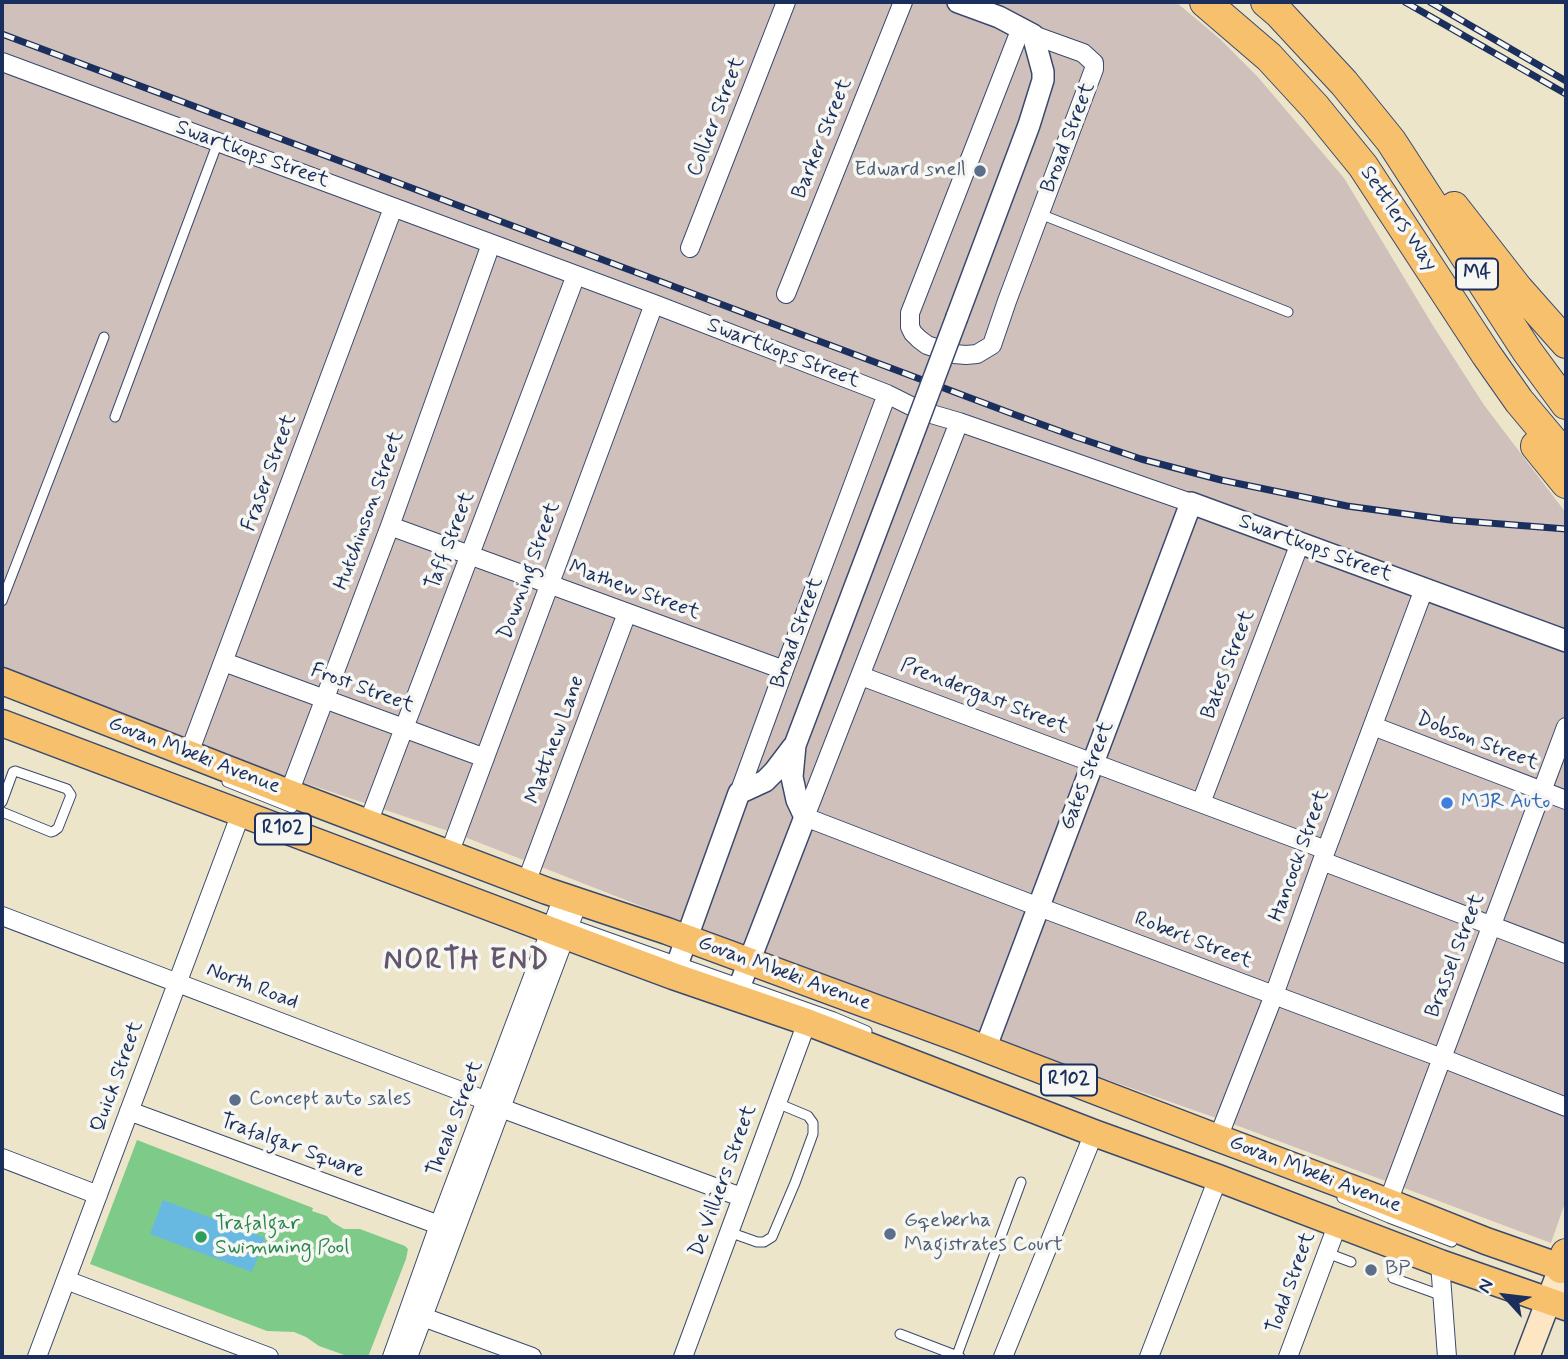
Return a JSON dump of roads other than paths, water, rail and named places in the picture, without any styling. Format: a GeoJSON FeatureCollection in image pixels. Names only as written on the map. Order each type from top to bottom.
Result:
{"type":"FeatureCollection","features":[{"type":"Feature","properties":{"kind":"highway","name":"Settlers Way"},"geometry":{"type":"LineString","coordinates":[[1205,2],[1269,57],[1315,107],[1363,166],[1566,476]]}},
{"type":"Feature","properties":{"kind":"highway","name":"Settlers Way"},"geometry":{"type":"LineString","coordinates":[[1266,2],[1344,83],[1391,141],[1527,351],[1566,404]]}},
{"type":"Feature","properties":{"kind":"highway"},"geometry":{"type":"LineString","coordinates":[[1391,141],[1421,169],[1518,289],[1566,343]]}},
{"type":"Feature","properties":{"kind":"main road","name":"Govan Mbeki Avenue"},"geometry":{"type":"LineString","coordinates":[[2,681],[293,802],[368,823],[526,883],[563,914],[742,976],[807,1022],[1094,1133],[1440,1263],[1558,1282]]}},
{"type":"Feature","properties":{"kind":"main road","name":"Govan Mbeki Avenue"},"geometry":{"type":"LineString","coordinates":[[2,723],[241,813],[563,914],[742,976],[985,1049],[1486,1241],[1558,1282]]}},
{"type":"Feature","properties":{"kind":"main road"},"geometry":{"type":"LineString","coordinates":[[1527,1357],[1558,1282]]}},
{"type":"Feature","properties":{"kind":"street","name":"Collier Street"},"geometry":{"type":"LineString","coordinates":[[690,248],[786,2]]}},
{"type":"Feature","properties":{"kind":"street","name":"Barker Street"},"geometry":{"type":"LineString","coordinates":[[786,294],[903,2]]}},
{"type":"Feature","properties":{"kind":"street"},"geometry":{"type":"LineString","coordinates":[[958,2],[1027,31]]}},
{"type":"Feature","properties":{"kind":"street","name":"Broad Street"},"geometry":{"type":"LineString","coordinates":[[1027,31],[1083,53],[1094,62],[1094,69],[992,345],[977,354],[954,354],[927,345],[913,333],[910,313],[1027,31]]}},
{"type":"Feature","properties":{"kind":"street","name":"Broad Street"},"geometry":{"type":"LineString","coordinates":[[805,817],[797,800],[792,777],[795,745],[1042,88],[1043,72],[1027,31]]}},
{"type":"Feature","properties":{"kind":"street","name":"Swartkops Street"},"geometry":{"type":"LineString","coordinates":[[2,62],[654,304],[887,394],[921,411],[1191,503],[1566,641]]}},
{"type":"Feature","properties":{"kind":"street","name":"Fraser Street"},"geometry":{"type":"LineString","coordinates":[[189,759],[393,208]]}},
{"type":"Feature","properties":{"kind":"street","name":"Hutchinson Street"},"geometry":{"type":"LineString","coordinates":[[293,802],[324,698],[390,526],[491,244]]}},
{"type":"Feature","properties":{"kind":"street","name":"Taff Street"},"geometry":{"type":"LineString","coordinates":[[368,823],[576,275]]}},
{"type":"Feature","properties":{"kind":"street","name":"Downing Street"},"geometry":{"type":"LineString","coordinates":[[449,854],[654,304]]}},
{"type":"Feature","properties":{"kind":"street","name":"Broad Street"},"geometry":{"type":"LineString","coordinates":[[682,954],[783,670],[887,394]]}},
{"type":"Feature","properties":{"kind":"street"},"geometry":{"type":"LineString","coordinates":[[742,976],[959,422]]}},
{"type":"Feature","properties":{"kind":"street","name":"Gates Street"},"geometry":{"type":"LineString","coordinates":[[985,1049],[1191,503]]}},
{"type":"Feature","properties":{"kind":"street","name":"Mathew Street"},"geometry":{"type":"LineString","coordinates":[[390,526],[783,670]]}},
{"type":"Feature","properties":{"kind":"street","name":"Bates Street"},"geometry":{"type":"LineString","coordinates":[[1201,803],[1300,543]]}},
{"type":"Feature","properties":{"kind":"street","name":"Hancock Street"},"geometry":{"type":"LineString","coordinates":[[1218,1138],[1274,995],[1424,589]]}},
{"type":"Feature","properties":{"kind":"street","name":"Matthew Lane"},"geometry":{"type":"LineString","coordinates":[[526,883],[627,613]]}},
{"type":"Feature","properties":{"kind":"street","name":"Frost Street"},"geometry":{"type":"LineString","coordinates":[[224,663],[485,758]]}},
{"type":"Feature","properties":{"kind":"street","name":"Prendergast Street"},"geometry":{"type":"LineString","coordinates":[[861,676],[1201,803],[1492,926],[1566,954]]}},
{"type":"Feature","properties":{"kind":"street","name":"Dobson Street"},"geometry":{"type":"LineString","coordinates":[[1373,726],[1566,800]]}},
{"type":"Feature","properties":{"kind":"street","name":"Brassel Street"},"geometry":{"type":"LineString","coordinates":[[1388,1202],[1566,727]]}},
{"type":"Feature","properties":{"kind":"street","name":"Broad Street"},"geometry":{"type":"LineString","coordinates":[[739,793],[765,781],[795,745]]}},
{"type":"Feature","properties":{"kind":"street","name":"Quick Street"},"geometry":{"type":"LineString","coordinates":[[37,1357],[241,813]]}},
{"type":"Feature","properties":{"kind":"street","name":"Robert Street"},"geometry":{"type":"LineString","coordinates":[[805,817],[1566,1107]]}},
{"type":"Feature","properties":{"kind":"street","name":"Theale Street"},"geometry":{"type":"LineString","coordinates":[[408,1357],[563,914]]}},
{"type":"Feature","properties":{"kind":"street","name":"North Road"},"geometry":{"type":"LineString","coordinates":[[2,916],[741,1197]]}},
{"type":"Feature","properties":{"kind":"street","name":"De Villiers Street"},"geometry":{"type":"LineString","coordinates":[[683,1357],[807,1022]]}},
{"type":"Feature","properties":{"kind":"street","name":"Theale Street"},"geometry":{"type":"LineString","coordinates":[[392,1357],[439,1225],[494,1105]]}},
{"type":"Feature","properties":{"kind":"street","name":"Trafalgar Square"},"geometry":{"type":"LineString","coordinates":[[129,1111],[439,1225]]}},
{"type":"Feature","properties":{"kind":"street"},"geometry":{"type":"LineString","coordinates":[[1003,1357],[1094,1133]]}},
{"type":"Feature","properties":{"kind":"street"},"geometry":{"type":"LineString","coordinates":[[2,1158],[98,1195]]}},
{"type":"Feature","properties":{"kind":"street"},"geometry":{"type":"LineString","coordinates":[[1149,1357],[1218,1178]]}},
{"type":"Feature","properties":{"kind":"street","name":"Todd Street"},"geometry":{"type":"LineString","coordinates":[[1289,1357],[1338,1223]]}},
{"type":"Feature","properties":{"kind":"street"},"geometry":{"type":"LineString","coordinates":[[1440,1263],[1447,1357]]}},
{"type":"Feature","properties":{"kind":"street"},"geometry":{"type":"LineString","coordinates":[[66,1280],[269,1357]]}},
{"type":"Feature","properties":{"kind":"street"},"geometry":{"type":"LineString","coordinates":[[423,1317],[532,1357]]}},
{"type":"Feature","properties":{"kind":"lane"},"geometry":{"type":"LineString","coordinates":[[115,417],[218,142]]}},
{"type":"Feature","properties":{"kind":"lane"},"geometry":{"type":"LineString","coordinates":[[1040,214],[1288,312]]}},
{"type":"Feature","properties":{"kind":"lane"},"geometry":{"type":"LineString","coordinates":[[2,601],[104,337]]}},
{"type":"Feature","properties":{"kind":"lane"},"geometry":{"type":"LineString","coordinates":[[127,741],[189,759]]}},
{"type":"Feature","properties":{"kind":"lane"},"geometry":{"type":"LineString","coordinates":[[2,802],[15,771],[67,789],[71,795],[58,828],[51,832],[2,812]]}},
{"type":"Feature","properties":{"kind":"lane"},"geometry":{"type":"LineString","coordinates":[[213,776],[245,791],[293,802]]}},
{"type":"Feature","properties":{"kind":"lane"},"geometry":{"type":"LineString","coordinates":[[742,976],[873,1034]]}},
{"type":"Feature","properties":{"kind":"lane"},"geometry":{"type":"LineString","coordinates":[[936,1061],[975,1076]]}},
{"type":"Feature","properties":{"kind":"lane"},"geometry":{"type":"LineString","coordinates":[[729,1232],[757,1242],[764,1242],[772,1237],[813,1134],[813,1123],[808,1116],[777,1103]]}},
{"type":"Feature","properties":{"kind":"lane"},"geometry":{"type":"LineString","coordinates":[[900,1334],[959,1356],[1021,1182]]}},
{"type":"Feature","properties":{"kind":"lane"},"geometry":{"type":"LineString","coordinates":[[1335,1195],[1468,1247]]}},
{"type":"Feature","properties":{"kind":"lane"},"geometry":{"type":"LineString","coordinates":[[1327,1254],[1351,1262]]}},
{"type":"Feature","properties":{"kind":"lane"},"geometry":{"type":"LineString","coordinates":[[1393,1278],[1443,1296]]}},
{"type":"Feature","properties":{"kind":"water"},"geometry":{"type":"Polygon","coordinates":[[[163,1200],[265,1238],[252,1272],[150,1234],[163,1200]]]}},
{"type":"Feature","properties":{"kind":"railway"},"geometry":{"type":"LineString","coordinates":[[1405,2],[1566,94]]}},
{"type":"Feature","properties":{"kind":"railway"},"geometry":{"type":"LineString","coordinates":[[1430,2],[1566,81]]}},
{"type":"Feature","properties":{"kind":"railway"},"geometry":{"type":"LineString","coordinates":[[2,34],[1013,414],[1141,459],[1221,480],[1347,506],[1450,520],[1566,529]]}},
{"type":"Feature","properties":{"kind":"place","name":"Edward snell"},"geometry":{"type":"Point","coordinates":[980,171]}},
{"type":"Feature","properties":{"kind":"place","name":"MJR Auto"},"geometry":{"type":"Point","coordinates":[1447,803]}},
{"type":"Feature","properties":{"kind":"place","name":"Concept auto sales"},"geometry":{"type":"Point","coordinates":[235,1100]}},
{"type":"Feature","properties":{"kind":"place","name":"Gqeberha Magistrates Court"},"geometry":{"type":"Point","coordinates":[890,1234]}},
{"type":"Feature","properties":{"kind":"place","name":"Trafalgar Swimming Pool"},"geometry":{"type":"Point","coordinates":[201,1237]}},
{"type":"Feature","properties":{"kind":"place","name":"BP"},"geometry":{"type":"Point","coordinates":[1371,1270]}},
{"type":"Feature","properties":{"kind":"district","name":"NORTH END"},"geometry":{"type":"Point","coordinates":[467,962]}}]}
